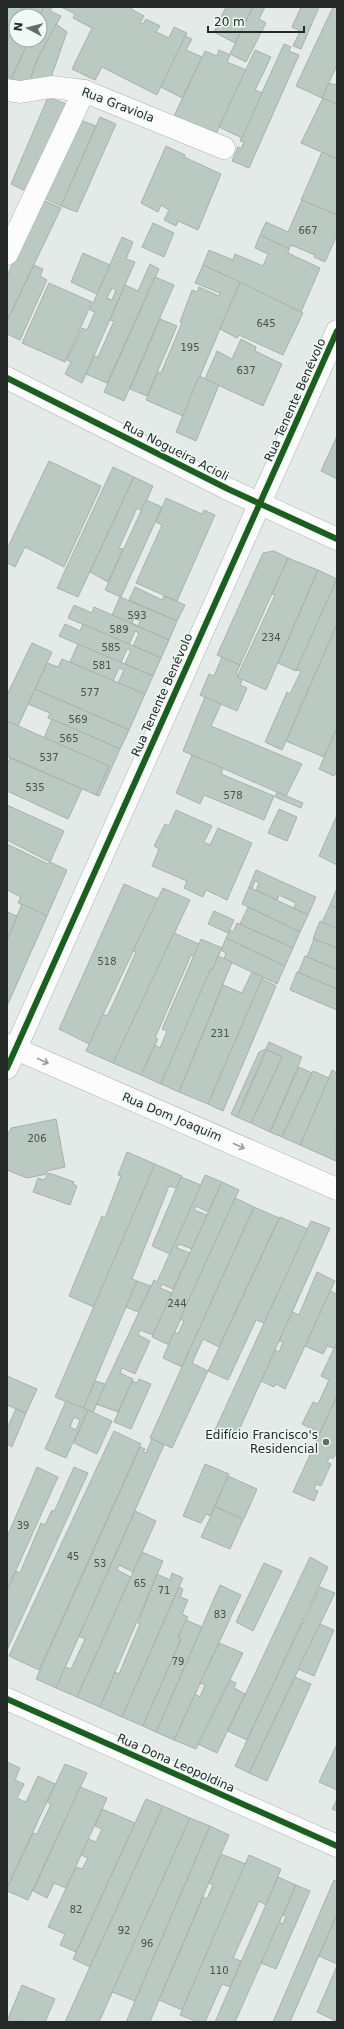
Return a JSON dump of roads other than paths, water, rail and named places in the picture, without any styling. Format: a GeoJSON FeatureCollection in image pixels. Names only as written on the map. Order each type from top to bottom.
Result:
{"type":"FeatureCollection","features":[{"type":"Feature","properties":{"kind":"street","name":"Rua Graviola"},"geometry":{"type":"LineString","coordinates":[[7,90],[20,92],[52,87],[84,91],[224,148]]}},
{"type":"Feature","properties":{"kind":"street"},"geometry":{"type":"LineString","coordinates":[[7,254],[84,91]]}},
{"type":"Feature","properties":{"kind":"street","name":"Rua Tenente Benévolo"},"geometry":{"type":"LineString","coordinates":[[10,1054],[260,505],[337,331]]}},
{"type":"Feature","properties":{"kind":"street","name":"Rua Nogueira Acioli"},"geometry":{"type":"LineString","coordinates":[[7,378],[260,505],[337,539]]}},
{"type":"Feature","properties":{"kind":"street","name":"Rua Dom Joaquim"},"geometry":{"type":"LineString","coordinates":[[10,1054],[337,1189]]}},
{"type":"Feature","properties":{"kind":"street","name":"Rua Dona Leopoldina"},"geometry":{"type":"LineString","coordinates":[[7,1700],[337,1846]]}},
{"type":"Feature","properties":{"kind":"place","name":"Edifício Francisco's Residencial"},"geometry":{"type":"Point","coordinates":[326,1442]}}]}
